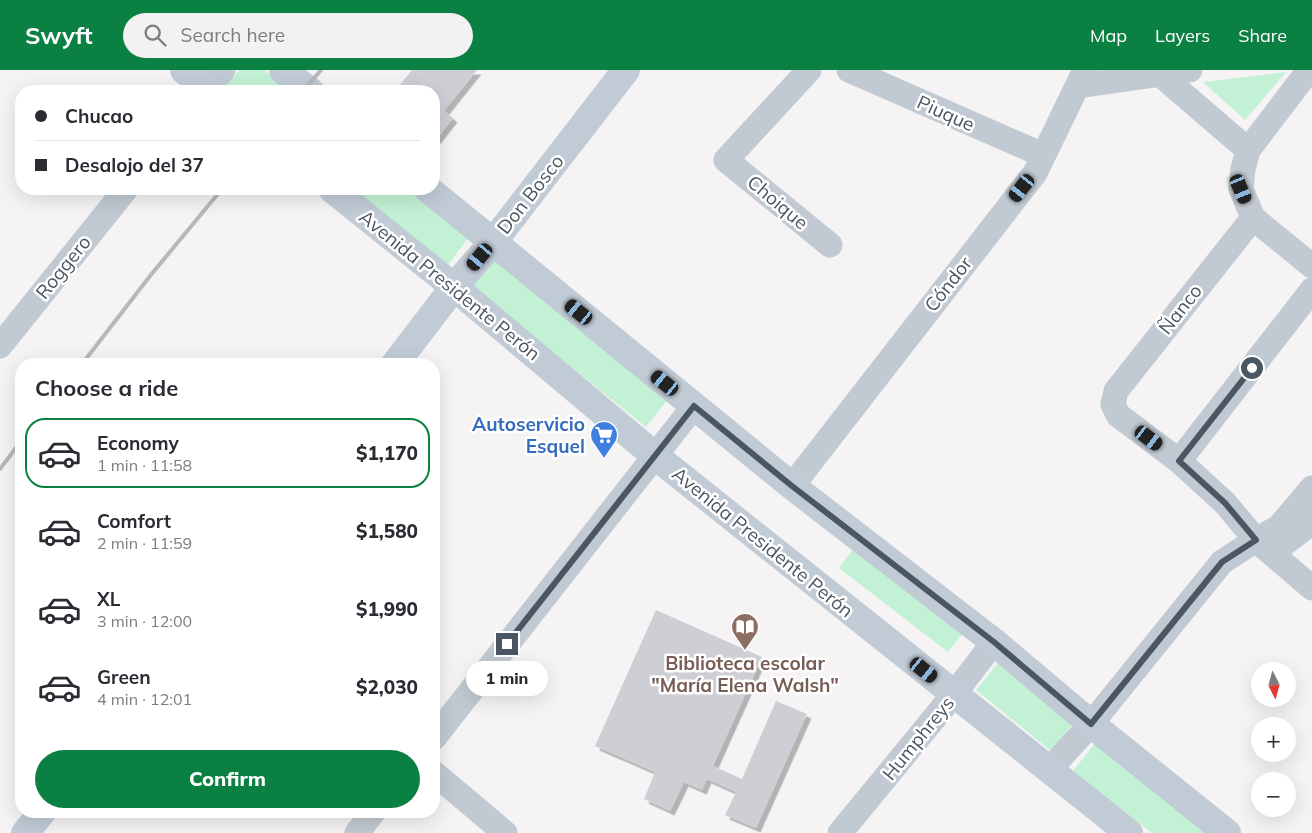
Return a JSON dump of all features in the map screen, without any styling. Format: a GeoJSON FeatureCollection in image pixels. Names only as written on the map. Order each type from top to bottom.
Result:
{"type":"FeatureCollection","features":[{"type":"Feature","properties":{"kind":"street"},"geometry":{"type":"LineString","coordinates":[[184,70],[211,85]]}},
{"type":"Feature","properties":{"kind":"street"},"geometry":{"type":"LineString","coordinates":[[283,70],[302,85]]}},
{"type":"Feature","properties":{"kind":"street","name":"Don Bosco"},"geometry":{"type":"LineString","coordinates":[[400,358],[454,287],[493,242],[626,70]]}},
{"type":"Feature","properties":{"kind":"street","name":"Choique"},"geometry":{"type":"LineString","coordinates":[[809,70],[726,160],[830,245]]}},
{"type":"Feature","properties":{"kind":"street","name":"Piuque"},"geometry":{"type":"LineString","coordinates":[[849,70],[1043,155]]}},
{"type":"Feature","properties":{"kind":"street"},"geometry":{"type":"LineString","coordinates":[[1082,78],[1190,70]]}},
{"type":"Feature","properties":{"kind":"street"},"geometry":{"type":"LineString","coordinates":[[1309,70],[1248,150],[1243,168],[1241,189],[1253,218],[1312,266]]}},
{"type":"Feature","properties":{"kind":"street"},"geometry":{"type":"LineString","coordinates":[[1159,72],[1248,150]]}},
{"type":"Feature","properties":{"kind":"street","name":"Cóndor"},"geometry":{"type":"LineString","coordinates":[[792,486],[1035,173],[1082,78]]}},
{"type":"Feature","properties":{"kind":"street","name":"Roggero"},"geometry":{"type":"LineString","coordinates":[[0,346],[121,195]]}},
{"type":"Feature","properties":{"kind":"street","name":"Avenida Presidente Perón"},"geometry":{"type":"LineString","coordinates":[[339,195],[454,287],[654,455],[1129,833]]}},
{"type":"Feature","properties":{"kind":"street"},"geometry":{"type":"LineString","coordinates":[[435,195],[792,486],[994,642],[1091,724],[1227,833]]}},
{"type":"Feature","properties":{"kind":"street","name":"Ñanco"},"geometry":{"type":"LineString","coordinates":[[1179,461],[1118,415],[1114,404],[1116,391],[1253,218]]}},
{"type":"Feature","properties":{"kind":"street"},"geometry":{"type":"LineString","coordinates":[[1312,290],[1179,461],[1225,503],[1264,546],[1312,588]]}},
{"type":"Feature","properties":{"kind":"street"},"geometry":{"type":"LineString","coordinates":[[440,730],[694,406]]}},
{"type":"Feature","properties":{"kind":"street"},"geometry":{"type":"LineString","coordinates":[[1264,546],[1312,488]]}},
{"type":"Feature","properties":{"kind":"street"},"geometry":{"type":"LineString","coordinates":[[1049,770],[1091,724],[1222,562],[1306,527],[1312,520]]}},
{"type":"Feature","properties":{"kind":"street","name":"Humphreys"},"geometry":{"type":"LineString","coordinates":[[840,833],[994,642]]}},
{"type":"Feature","properties":{"kind":"street"},"geometry":{"type":"LineString","coordinates":[[440,778],[505,833]]}},
{"type":"Feature","properties":{"kind":"street"},"geometry":{"type":"LineString","coordinates":[[26,833],[38,818]]}},
{"type":"Feature","properties":{"kind":"street"},"geometry":{"type":"LineString","coordinates":[[357,833],[369,818]]}},
{"type":"Feature","properties":{"kind":"green space"},"geometry":{"type":"Polygon","coordinates":[[[239,70],[264,70],[283,85],[227,85],[239,70]]]}},
{"type":"Feature","properties":{"kind":"green space"},"geometry":{"type":"Polygon","coordinates":[[[1286,72],[1245,120],[1203,82],[1286,72]]]}},
{"type":"Feature","properties":{"kind":"green space"},"geometry":{"type":"Polygon","coordinates":[[[359,195],[417,195],[469,237],[447,266],[359,195]]]}},
{"type":"Feature","properties":{"kind":"green space"},"geometry":{"type":"Polygon","coordinates":[[[493,258],[668,399],[646,427],[471,287],[493,258]]]}},
{"type":"Feature","properties":{"kind":"green space"},"geometry":{"type":"Polygon","coordinates":[[[856,545],[966,629],[948,652],[839,568],[856,545]]]}},
{"type":"Feature","properties":{"kind":"green space"},"geometry":{"type":"Polygon","coordinates":[[[999,662],[1074,722],[1051,751],[976,690],[999,662]]]}},
{"type":"Feature","properties":{"kind":"green space"},"geometry":{"type":"Polygon","coordinates":[[[1096,742],[1210,833],[1152,833],[1073,771],[1096,742]]]}},
{"type":"Feature","properties":{"kind":"building"},"geometry":{"type":"Polygon","coordinates":[[[412,70],[477,70],[444,111],[453,118],[440,134],[440,85],[400,85],[412,70]]]}},
{"type":"Feature","properties":{"kind":"building"},"geometry":{"type":"Polygon","coordinates":[[[656,610],[762,657],[713,766],[742,779],[776,701],[807,714],[756,828],[725,815],[736,792],[707,779],[702,790],[684,782],[670,811],[644,799],[655,772],[595,746],[656,610]]]}},
{"type":"Feature","properties":{"kind":"railway"},"geometry":{"type":"LineString","coordinates":[[308,85],[321,70]]}},
{"type":"Feature","properties":{"kind":"railway"},"geometry":{"type":"LineString","coordinates":[[87,358],[150,276],[217,195]]}},
{"type":"Feature","properties":{"kind":"railway"},"geometry":{"type":"LineString","coordinates":[[0,469],[15,449]]}},
{"type":"Feature","properties":{"kind":"place","name":"Autoservicio Esquel"},"geometry":{"type":"Point","coordinates":[604,459]}},
{"type":"Feature","properties":{"kind":"place","name":"Biblioteca escolar \"María Elena Walsh\""},"geometry":{"type":"Point","coordinates":[745,651]}},
{"type":"Feature","properties":{"kind":"route"},"geometry":{"type":"LineString","coordinates":[[507,644],[694,406],[792,486],[994,642],[1091,724],[1222,562],[1256,540],[1225,503],[1179,461],[1252,368]]}}]}
